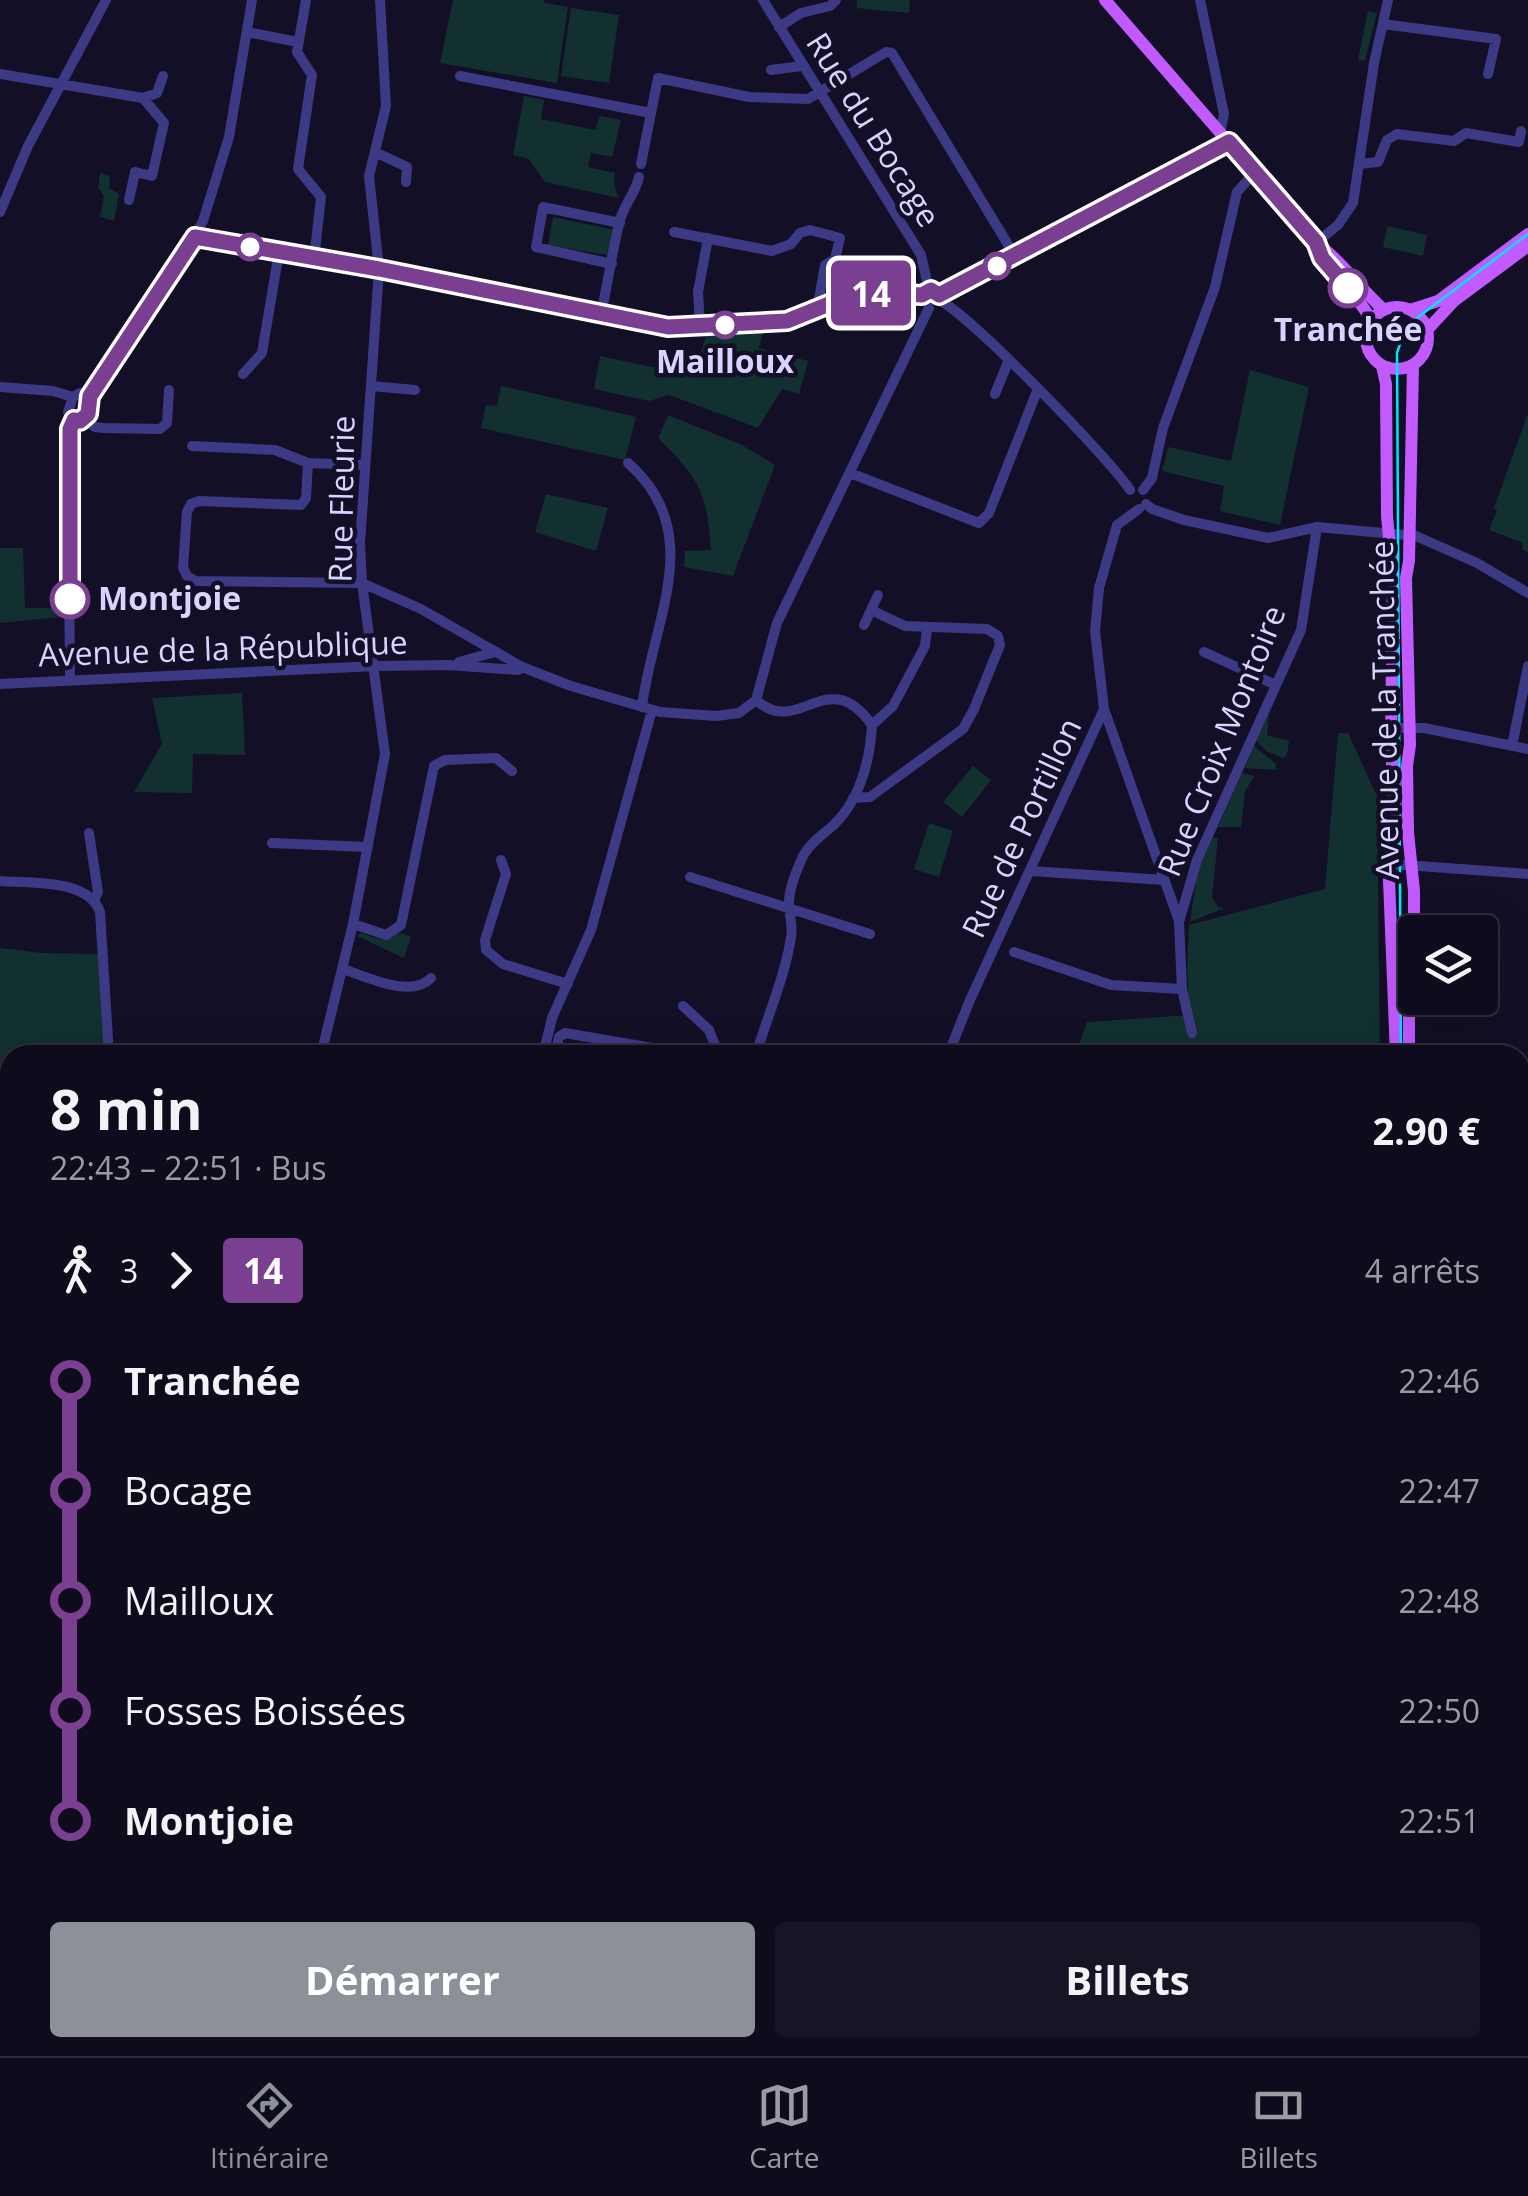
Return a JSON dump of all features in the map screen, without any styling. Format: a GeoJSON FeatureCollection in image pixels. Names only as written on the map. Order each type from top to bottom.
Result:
{"type":"FeatureCollection","features":[{"type":"Feature","properties":{"kind":"main road"},"geometry":{"type":"LineString","coordinates":[[1105,0],[1316,242],[1384,310],[1410,310],[1438,301],[1528,234]]}},
{"type":"Feature","properties":{"kind":"main road"},"geometry":{"type":"LineString","coordinates":[[1316,242],[1322,258],[1359,299],[1370,322]]}},
{"type":"Feature","properties":{"kind":"main road"},"geometry":{"type":"LineString","coordinates":[[1427,330],[1454,302],[1528,246]]}},
{"type":"Feature","properties":{"kind":"main road"},"geometry":{"type":"LineString","coordinates":[[1384,310],[1370,322],[1366,335],[1368,350],[1382,366],[1400,369],[1413,365],[1427,347],[1427,330],[1410,310]]}},
{"type":"Feature","properties":{"kind":"main road","name":"Avenue de la Tranchée"},"geometry":{"type":"LineString","coordinates":[[1409,1045],[1414,865],[1408,832],[1406,578],[1413,365]]}},
{"type":"Feature","properties":{"kind":"main road","name":"Avenue de la Tranchée"},"geometry":{"type":"LineString","coordinates":[[1382,366],[1386,384],[1388,536],[1393,579],[1395,831],[1390,864],[1396,1045]]}},
{"type":"Feature","properties":{"kind":"street"},"geometry":{"type":"LineString","coordinates":[[0,212],[28,146],[106,0]]}},
{"type":"Feature","properties":{"kind":"street"},"geometry":{"type":"LineString","coordinates":[[70,679],[68,444],[79,420],[91,407],[90,396],[195,237],[228,137],[252,0]]}},
{"type":"Feature","properties":{"kind":"street"},"geometry":{"type":"LineString","coordinates":[[306,0],[298,56],[312,75],[298,169],[321,197],[314,258]]}},
{"type":"Feature","properties":{"kind":"street","name":"Rue Fleurie"},"geometry":{"type":"LineString","coordinates":[[324,1045],[353,924],[385,754],[360,544],[379,269],[369,176],[386,106],[380,0]]}},
{"type":"Feature","properties":{"kind":"street","name":"Rue du Bocage"},"geometry":{"type":"LineString","coordinates":[[763,0],[921,255],[932,298]]}},
{"type":"Feature","properties":{"kind":"street"},"geometry":{"type":"LineString","coordinates":[[779,27],[801,13],[830,6],[836,0]]}},
{"type":"Feature","properties":{"kind":"street"},"geometry":{"type":"LineString","coordinates":[[308,463],[306,498],[300,505],[199,500],[191,504],[187,512],[184,572],[196,581],[362,583],[421,609],[522,668],[647,708],[716,716],[739,713],[756,700],[776,624],[932,298],[1015,256],[1224,137],[1224,114],[1200,0]]}},
{"type":"Feature","properties":{"kind":"street"},"geometry":{"type":"LineString","coordinates":[[1316,242],[1350,210],[1388,0]]}},
{"type":"Feature","properties":{"kind":"street"},"geometry":{"type":"LineString","coordinates":[[1383,24],[1496,39],[1488,74]]}},
{"type":"Feature","properties":{"kind":"street"},"geometry":{"type":"LineString","coordinates":[[252,33],[298,42]]}},
{"type":"Feature","properties":{"kind":"street"},"geometry":{"type":"LineString","coordinates":[[601,314],[625,205],[636,190],[658,78],[770,100],[808,99],[886,52],[895,55],[1015,256]]}},
{"type":"Feature","properties":{"kind":"street"},"geometry":{"type":"LineString","coordinates":[[771,70],[802,66]]}},
{"type":"Feature","properties":{"kind":"street"},"geometry":{"type":"LineString","coordinates":[[0,74],[143,98],[157,93],[163,76]]}},
{"type":"Feature","properties":{"kind":"street"},"geometry":{"type":"LineString","coordinates":[[460,76],[651,114]]}},
{"type":"Feature","properties":{"kind":"street"},"geometry":{"type":"LineString","coordinates":[[130,200],[135,172],[152,176],[164,123],[143,98]]}},
{"type":"Feature","properties":{"kind":"street"},"geometry":{"type":"LineString","coordinates":[[1359,164],[1378,162],[1387,140],[1397,134],[1454,141],[1466,134],[1519,142],[1521,132]]}},
{"type":"Feature","properties":{"kind":"street"},"geometry":{"type":"LineString","coordinates":[[375,152],[408,167],[406,182]]}},
{"type":"Feature","properties":{"kind":"street"},"geometry":{"type":"LineString","coordinates":[[1143,490],[1152,478],[1163,428],[1212,297],[1237,192],[1255,172]]}},
{"type":"Feature","properties":{"kind":"street"},"geometry":{"type":"LineString","coordinates":[[612,264],[536,248],[544,207],[620,223]]}},
{"type":"Feature","properties":{"kind":"street"},"geometry":{"type":"LineString","coordinates":[[674,232],[772,251],[791,244],[800,232],[810,230],[840,238],[835,259],[826,266],[818,299],[822,306]]}},
{"type":"Feature","properties":{"kind":"street"},"geometry":{"type":"LineString","coordinates":[[195,237],[668,327],[787,321],[864,294],[932,298],[950,306],[1108,462],[1130,490],[1128,503],[1268,538],[1317,527],[1410,536],[1449,549],[1528,593]]}},
{"type":"Feature","properties":{"kind":"street"},"geometry":{"type":"LineString","coordinates":[[700,326],[698,292],[708,238]]}},
{"type":"Feature","properties":{"kind":"street"},"geometry":{"type":"LineString","coordinates":[[243,374],[262,353],[279,252]]}},
{"type":"Feature","properties":{"kind":"street"},"geometry":{"type":"LineString","coordinates":[[994,394],[1008,362]]}},
{"type":"Feature","properties":{"kind":"street"},"geometry":{"type":"LineString","coordinates":[[370,386],[414,390]]}},
{"type":"Feature","properties":{"kind":"street"},"geometry":{"type":"LineString","coordinates":[[0,388],[53,390],[73,397]]}},
{"type":"Feature","properties":{"kind":"street"},"geometry":{"type":"LineString","coordinates":[[90,396],[80,392],[73,397],[68,412],[96,427],[160,428],[167,423],[169,390]]}},
{"type":"Feature","properties":{"kind":"street"},"geometry":{"type":"LineString","coordinates":[[850,472],[979,523],[989,513],[1037,390]]}},
{"type":"Feature","properties":{"kind":"street"},"geometry":{"type":"LineString","coordinates":[[192,446],[275,450],[308,463],[364,465]]}},
{"type":"Feature","properties":{"kind":"street"},"geometry":{"type":"LineString","coordinates":[[545,1045],[552,1018],[592,930],[647,708],[670,574],[672,546],[666,513],[648,482],[628,463]]}},
{"type":"Feature","properties":{"kind":"street"},"geometry":{"type":"LineString","coordinates":[[1130,490],[1143,490]]}},
{"type":"Feature","properties":{"kind":"street"},"geometry":{"type":"LineString","coordinates":[[1142,506],[1147,496],[1143,490]]}},
{"type":"Feature","properties":{"kind":"street","name":"Rue de Portillon"},"geometry":{"type":"LineString","coordinates":[[952,1045],[1104,708],[1095,631],[1100,588],[1114,530],[1124,517],[1142,506]]}},
{"type":"Feature","properties":{"kind":"street","name":"Rue Croix Montoire"},"geometry":{"type":"LineString","coordinates":[[1192,1034],[1182,989],[1179,922],[1196,860],[1301,630],[1317,527]]}},
{"type":"Feature","properties":{"kind":"street"},"geometry":{"type":"LineString","coordinates":[[864,625],[878,595]]}},
{"type":"Feature","properties":{"kind":"street"},"geometry":{"type":"LineString","coordinates":[[853,798],[870,797],[963,729],[1000,644],[998,636],[987,630],[905,626],[871,610]]}},
{"type":"Feature","properties":{"kind":"street"},"geometry":{"type":"LineString","coordinates":[[759,1045],[790,947],[792,884],[802,856],[853,798],[868,765],[872,725],[894,706],[925,646],[926,628]]}},
{"type":"Feature","properties":{"kind":"street","name":"Avenue de la République"},"geometry":{"type":"LineString","coordinates":[[448,664],[495,652]]}},
{"type":"Feature","properties":{"kind":"street"},"geometry":{"type":"LineString","coordinates":[[1204,652],[1276,685]]}},
{"type":"Feature","properties":{"kind":"street","name":"Avenue de la République"},"geometry":{"type":"LineString","coordinates":[[0,684],[376,666],[522,668]]}},
{"type":"Feature","properties":{"kind":"street"},"geometry":{"type":"LineString","coordinates":[[1512,746],[1528,666]]}},
{"type":"Feature","properties":{"kind":"street"},"geometry":{"type":"LineString","coordinates":[[756,700],[767,710],[781,714],[839,698],[856,708],[872,725]]}},
{"type":"Feature","properties":{"kind":"street"},"geometry":{"type":"LineString","coordinates":[[1104,708],[1179,922]]}},
{"type":"Feature","properties":{"kind":"street"},"geometry":{"type":"LineString","coordinates":[[1393,728],[1528,749]]}},
{"type":"Feature","properties":{"kind":"street"},"geometry":{"type":"LineString","coordinates":[[353,924],[386,935],[401,924],[434,766],[445,760],[496,758],[512,770]]}},
{"type":"Feature","properties":{"kind":"street"},"geometry":{"type":"LineString","coordinates":[[89,833],[98,892],[94,900]]}},
{"type":"Feature","properties":{"kind":"street"},"geometry":{"type":"LineString","coordinates":[[272,843],[368,846]]}},
{"type":"Feature","properties":{"kind":"street"},"geometry":{"type":"LineString","coordinates":[[501,860],[506,874],[486,950],[503,964],[568,984]]}},
{"type":"Feature","properties":{"kind":"street"},"geometry":{"type":"LineString","coordinates":[[1390,864],[1528,874]]}},
{"type":"Feature","properties":{"kind":"street"},"geometry":{"type":"LineString","coordinates":[[1031,871],[1164,880]]}},
{"type":"Feature","properties":{"kind":"street"},"geometry":{"type":"LineString","coordinates":[[690,878],[870,934]]}},
{"type":"Feature","properties":{"kind":"street"},"geometry":{"type":"LineString","coordinates":[[0,882],[76,889],[94,900],[100,912],[108,1045]]}},
{"type":"Feature","properties":{"kind":"street"},"geometry":{"type":"LineString","coordinates":[[1014,952],[1111,985],[1182,989]]}},
{"type":"Feature","properties":{"kind":"street"},"geometry":{"type":"LineString","coordinates":[[343,969],[401,986],[420,986],[431,978]]}},
{"type":"Feature","properties":{"kind":"street"},"geometry":{"type":"LineString","coordinates":[[683,1006],[717,1045]]}},
{"type":"Feature","properties":{"kind":"street"},"geometry":{"type":"LineString","coordinates":[[558,1045],[565,1033],[635,1045]]}},
{"type":"Feature","properties":{"kind":"green space"},"geometry":{"type":"Polygon","coordinates":[[[453,0],[544,0],[568,7],[557,83],[440,63],[453,0]]]}},
{"type":"Feature","properties":{"kind":"green space"},"geometry":{"type":"Polygon","coordinates":[[[857,0],[910,0],[909,13],[857,8],[857,0]]]}},
{"type":"Feature","properties":{"kind":"green space"},"geometry":{"type":"Polygon","coordinates":[[[571,8],[619,15],[609,83],[561,76],[571,8]]]}},
{"type":"Feature","properties":{"kind":"green space"},"geometry":{"type":"Polygon","coordinates":[[[1368,11],[1377,13],[1365,61],[1358,60],[1368,11]]]}},
{"type":"Feature","properties":{"kind":"green space"},"geometry":{"type":"Polygon","coordinates":[[[524,96],[544,100],[541,119],[595,130],[600,116],[621,120],[612,157],[591,153],[588,167],[615,173],[619,198],[545,182],[529,159],[513,155],[524,96]]]}},
{"type":"Feature","properties":{"kind":"green space"},"geometry":{"type":"Polygon","coordinates":[[[100,173],[110,176],[109,188],[119,194],[114,221],[100,217],[104,196],[98,187],[100,173]]]}},
{"type":"Feature","properties":{"kind":"green space"},"geometry":{"type":"Polygon","coordinates":[[[553,217],[615,230],[607,255],[548,245],[553,217]]]}},
{"type":"Feature","properties":{"kind":"green space"},"geometry":{"type":"Polygon","coordinates":[[[1387,226],[1427,235],[1423,256],[1383,247],[1387,226]]]}},
{"type":"Feature","properties":{"kind":"green space"},"geometry":{"type":"Polygon","coordinates":[[[763,330],[759,348],[808,361],[799,394],[782,389],[758,428],[669,395],[649,401],[594,389],[600,356],[694,376],[706,335],[763,330]]]}},
{"type":"Feature","properties":{"kind":"green space"},"geometry":{"type":"Polygon","coordinates":[[[1250,370],[1309,387],[1280,525],[1220,511],[1224,486],[1162,471],[1168,447],[1231,461],[1250,370]]]}},
{"type":"Feature","properties":{"kind":"green space"},"geometry":{"type":"Polygon","coordinates":[[[501,386],[636,417],[625,460],[481,428],[486,405],[497,406],[501,386]]]}},
{"type":"Feature","properties":{"kind":"green space"},"geometry":{"type":"Polygon","coordinates":[[[1528,413],[1528,552],[1522,549],[1523,543],[1489,530],[1528,413]]]}},
{"type":"Feature","properties":{"kind":"green space"},"geometry":{"type":"Polygon","coordinates":[[[668,415],[742,445],[775,465],[733,576],[684,567],[685,551],[711,550],[709,530],[703,499],[692,476],[658,438],[668,415]]]}},
{"type":"Feature","properties":{"kind":"green space"},"geometry":{"type":"Polygon","coordinates":[[[546,494],[608,508],[596,551],[535,532],[546,494]]]}},
{"type":"Feature","properties":{"kind":"green space"},"geometry":{"type":"Polygon","coordinates":[[[0,548],[23,548],[25,608],[58,608],[59,617],[0,623],[0,548]]]}},
{"type":"Feature","properties":{"kind":"green space"},"geometry":{"type":"Polygon","coordinates":[[[242,693],[245,755],[193,754],[192,793],[134,792],[162,744],[152,698],[242,693]]]}},
{"type":"Feature","properties":{"kind":"green space"},"geometry":{"type":"Polygon","coordinates":[[[1269,714],[1267,735],[1289,741],[1283,758],[1266,751],[1256,740],[1269,714]]]}},
{"type":"Feature","properties":{"kind":"green space"},"geometry":{"type":"Polygon","coordinates":[[[1338,733],[1348,733],[1377,796],[1380,1045],[1079,1045],[1087,1022],[1190,1015],[1189,925],[1325,889],[1338,733]]]}},
{"type":"Feature","properties":{"kind":"green space"},"geometry":{"type":"Polygon","coordinates":[[[1254,746],[1275,763],[1277,770],[1245,768],[1254,746]]]}},
{"type":"Feature","properties":{"kind":"green space"},"geometry":{"type":"Polygon","coordinates":[[[973,766],[991,780],[962,817],[943,802],[973,766]]]}},
{"type":"Feature","properties":{"kind":"green space"},"geometry":{"type":"Polygon","coordinates":[[[1242,773],[1254,776],[1245,792],[1241,827],[1218,827],[1242,773]]]}},
{"type":"Feature","properties":{"kind":"green space"},"geometry":{"type":"Polygon","coordinates":[[[929,823],[953,831],[939,877],[914,869],[929,823]]]}},
{"type":"Feature","properties":{"kind":"green space"},"geometry":{"type":"Polygon","coordinates":[[[1212,837],[1218,838],[1212,897],[1218,907],[1224,908],[1190,922],[1197,874],[1212,837]]]}},
{"type":"Feature","properties":{"kind":"green space"},"geometry":{"type":"Polygon","coordinates":[[[361,933],[382,940],[400,933],[411,936],[404,958],[357,936],[361,933]]]}},
{"type":"Feature","properties":{"kind":"green space"},"geometry":{"type":"Polygon","coordinates":[[[0,948],[98,954],[105,1045],[0,1045],[0,948]]]}},
{"type":"Feature","properties":{"kind":"tram line"},"geometry":{"type":"LineString","coordinates":[[1401,1045],[1397,353],[1404,332],[1417,318],[1528,234]]}},
{"type":"Feature","properties":{"kind":"bus line","name":"14"},"geometry":{"type":"LineString","coordinates":[[70,599],[70,429],[74,420],[80,421],[88,414],[90,396],[195,237],[668,327],[787,321],[849,296],[922,295],[927,290],[939,295],[1229,142],[1316,242],[1322,258],[1348,288]]}},
{"type":"Feature","properties":{"kind":"place","name":"Tranchée"},"geometry":{"type":"Point","coordinates":[1348,288]}},
{"type":"Feature","properties":{"kind":"place","name":"Mailloux"},"geometry":{"type":"Point","coordinates":[725,325]}},
{"type":"Feature","properties":{"kind":"place","name":"Montjoie"},"geometry":{"type":"Point","coordinates":[70,599]}}]}
